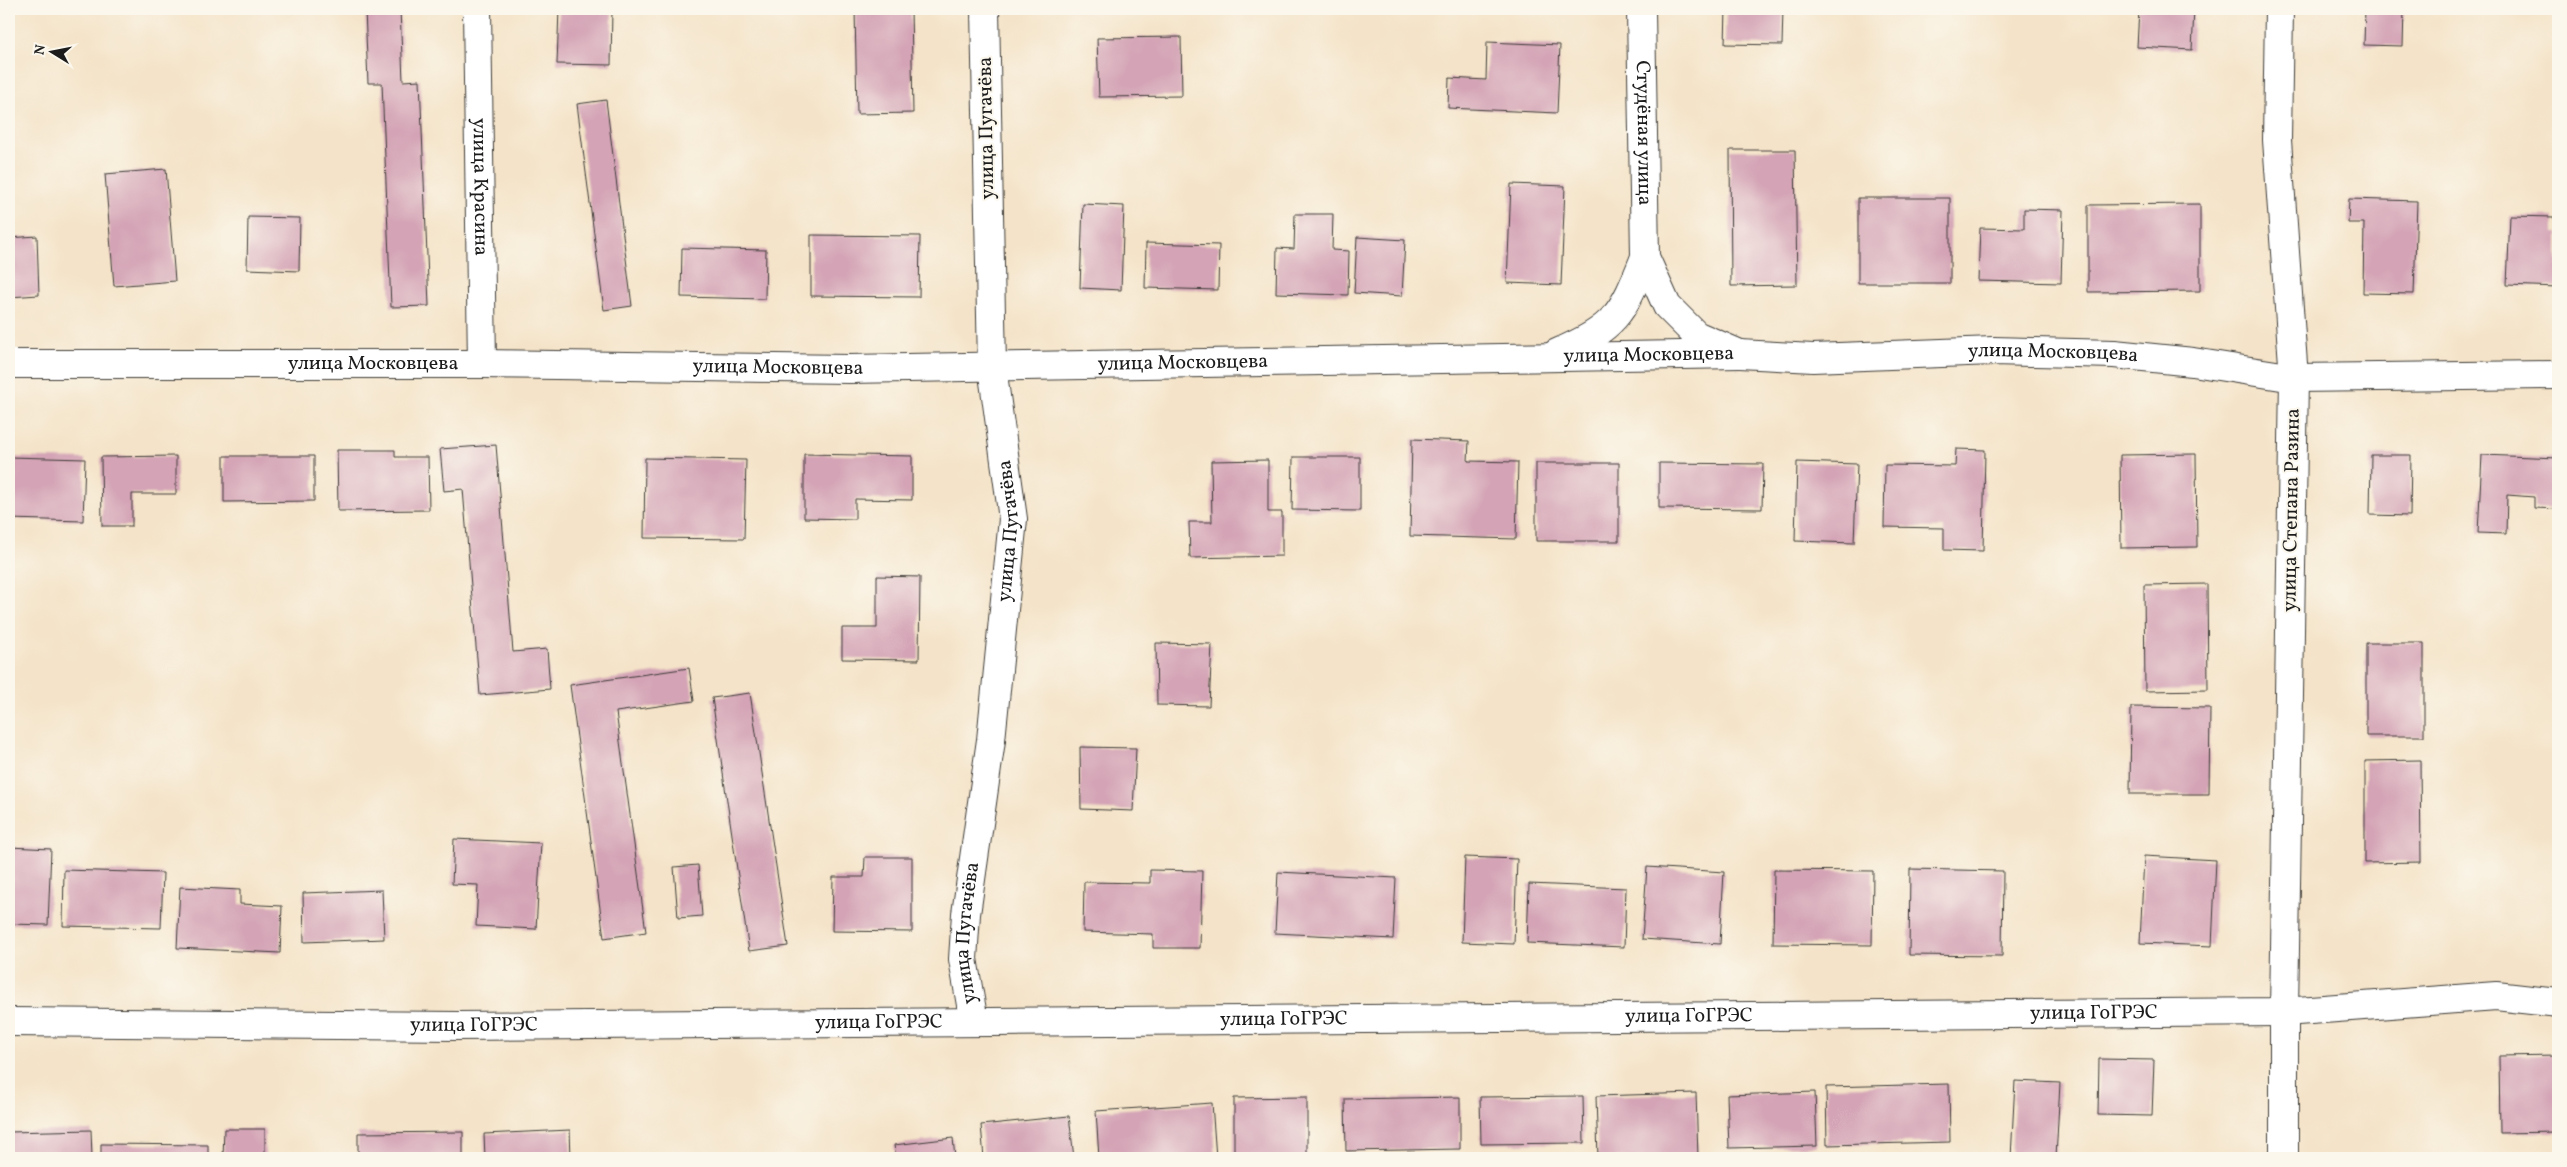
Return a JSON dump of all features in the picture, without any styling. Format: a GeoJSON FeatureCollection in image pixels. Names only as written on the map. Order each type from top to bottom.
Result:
{"type":"FeatureCollection","features":[{"type":"Feature","properties":{"kind":"street","name":"улица Красина"},"geometry":{"type":"LineString","coordinates":[[477,9],[482,364]]}},
{"type":"Feature","properties":{"kind":"street","name":"улица Пугачёва"},"geometry":{"type":"LineString","coordinates":[[974,1022],[963,959],[966,914],[991,740],[1013,519],[992,367],[985,9]]}},
{"type":"Feature","properties":{"kind":"street","name":"Студёная улица"},"geometry":{"type":"LineString","coordinates":[[1641,9],[1645,257]]}},
{"type":"Feature","properties":{"kind":"street","name":"улица Степана Разина"},"geometry":{"type":"LineString","coordinates":[[2279,9],[2277,140],[2294,378],[2284,1012],[2284,1158]]}},
{"type":"Feature","properties":{"kind":"street","name":"улица Московцева"},"geometry":{"type":"LineString","coordinates":[[1547,358],[1585,341],[1611,324],[1628,301],[1645,257]]}},
{"type":"Feature","properties":{"kind":"street"},"geometry":{"type":"LineString","coordinates":[[1645,257],[1668,306],[1673,312],[1696,335],[1740,354]]}},
{"type":"Feature","properties":{"kind":"street","name":"улица Московцева"},"geometry":{"type":"LineString","coordinates":[[9,364],[482,364],[849,370],[1740,354],[1813,358],[1993,351],[2114,354],[2193,362],[2294,378],[2558,375]]}},
{"type":"Feature","properties":{"kind":"street","name":"улица ГоГРЭС"},"geometry":{"type":"LineString","coordinates":[[9,1022],[458,1026],[2284,1012],[2496,996],[2558,1003]]}},
{"type":"Feature","properties":{"kind":"building"},"geometry":{"type":"Polygon","coordinates":[[[365,9],[400,9],[403,81],[420,80],[429,306],[391,307],[382,83],[368,83],[365,9]]]}},
{"type":"Feature","properties":{"kind":"building"},"geometry":{"type":"Polygon","coordinates":[[[559,9],[612,9],[611,65],[557,64],[559,9]]]}},
{"type":"Feature","properties":{"kind":"building"},"geometry":{"type":"Polygon","coordinates":[[[855,9],[911,9],[913,113],[857,114],[855,9]]]}},
{"type":"Feature","properties":{"kind":"building"},"geometry":{"type":"Polygon","coordinates":[[[1726,9],[1783,9],[1782,45],[1725,44],[1726,9]]]}},
{"type":"Feature","properties":{"kind":"building"},"geometry":{"type":"Polygon","coordinates":[[[2139,9],[2194,9],[2192,50],[2137,47],[2139,9]]]}},
{"type":"Feature","properties":{"kind":"building"},"geometry":{"type":"Polygon","coordinates":[[[2365,9],[2404,9],[2403,46],[2364,45],[2365,9]]]}},
{"type":"Feature","properties":{"kind":"building"},"geometry":{"type":"Polygon","coordinates":[[[1181,37],[1182,96],[1099,97],[1097,38],[1181,37]]]}},
{"type":"Feature","properties":{"kind":"building"},"geometry":{"type":"Polygon","coordinates":[[[1487,42],[1560,45],[1557,113],[1448,108],[1449,78],[1486,80],[1487,42]]]}},
{"type":"Feature","properties":{"kind":"building"},"geometry":{"type":"Polygon","coordinates":[[[606,100],[632,306],[604,310],[577,104],[606,100]]]}},
{"type":"Feature","properties":{"kind":"building"},"geometry":{"type":"Polygon","coordinates":[[[1730,150],[1795,150],[1797,285],[1731,286],[1730,150]]]}},
{"type":"Feature","properties":{"kind":"building"},"geometry":{"type":"Polygon","coordinates":[[[166,169],[175,281],[114,286],[105,174],[166,169]]]}},
{"type":"Feature","properties":{"kind":"building"},"geometry":{"type":"Polygon","coordinates":[[[1511,184],[1565,186],[1561,285],[1507,283],[1511,184]]]}},
{"type":"Feature","properties":{"kind":"building"},"geometry":{"type":"Polygon","coordinates":[[[1858,198],[1950,198],[1950,283],[1858,283],[1858,198]]]}},
{"type":"Feature","properties":{"kind":"building"},"geometry":{"type":"Polygon","coordinates":[[[2349,199],[2417,201],[2414,294],[2363,293],[2364,223],[2348,223],[2349,199]]]}},
{"type":"Feature","properties":{"kind":"building"},"geometry":{"type":"Polygon","coordinates":[[[1083,204],[1124,206],[1121,290],[1080,288],[1083,204]]]}},
{"type":"Feature","properties":{"kind":"building"},"geometry":{"type":"Polygon","coordinates":[[[2200,204],[2200,291],[2088,292],[2088,205],[2200,204]]]}},
{"type":"Feature","properties":{"kind":"building"},"geometry":{"type":"Polygon","coordinates":[[[2024,209],[2063,210],[2061,283],[1978,281],[1980,228],[2024,229],[2024,209]]]}},
{"type":"Feature","properties":{"kind":"building"},"geometry":{"type":"Polygon","coordinates":[[[1295,214],[1333,214],[1332,250],[1349,251],[1348,295],[1276,293],[1277,248],[1294,249],[1295,214]]]}},
{"type":"Feature","properties":{"kind":"building"},"geometry":{"type":"Polygon","coordinates":[[[2510,216],[2554,217],[2554,233],[2558,233],[2558,287],[2507,285],[2510,216]]]}},
{"type":"Feature","properties":{"kind":"building"},"geometry":{"type":"Polygon","coordinates":[[[248,217],[300,218],[299,271],[247,269],[248,217]]]}},
{"type":"Feature","properties":{"kind":"building"},"geometry":{"type":"Polygon","coordinates":[[[811,235],[920,236],[919,297],[811,296],[811,235]]]}},
{"type":"Feature","properties":{"kind":"building"},"geometry":{"type":"Polygon","coordinates":[[[37,236],[39,295],[9,297],[9,238],[37,236]]]}},
{"type":"Feature","properties":{"kind":"building"},"geometry":{"type":"Polygon","coordinates":[[[1357,237],[1405,240],[1402,296],[1354,293],[1357,237]]]}},
{"type":"Feature","properties":{"kind":"building"},"geometry":{"type":"Polygon","coordinates":[[[1146,243],[1219,245],[1218,290],[1145,288],[1146,243]]]}},
{"type":"Feature","properties":{"kind":"building"},"geometry":{"type":"Polygon","coordinates":[[[682,248],[766,250],[765,299],[681,297],[682,248]]]}},
{"type":"Feature","properties":{"kind":"building"},"geometry":{"type":"Polygon","coordinates":[[[1412,439],[1469,441],[1468,461],[1518,462],[1516,539],[1410,536],[1412,439]]]}},
{"type":"Feature","properties":{"kind":"building"},"geometry":{"type":"Polygon","coordinates":[[[496,445],[513,652],[547,649],[550,689],[480,695],[463,489],[444,491],[440,449],[496,445]]]}},
{"type":"Feature","properties":{"kind":"building"},"geometry":{"type":"Polygon","coordinates":[[[1956,449],[1985,450],[1983,551],[1944,550],[1944,528],[1884,527],[1885,465],[1955,466],[1956,449]]]}},
{"type":"Feature","properties":{"kind":"building"},"geometry":{"type":"Polygon","coordinates":[[[337,450],[395,450],[395,457],[428,457],[429,510],[338,511],[337,450]]]}},
{"type":"Feature","properties":{"kind":"building"},"geometry":{"type":"Polygon","coordinates":[[[804,454],[912,456],[912,500],[855,499],[855,519],[804,518],[804,454]]]}},
{"type":"Feature","properties":{"kind":"building"},"geometry":{"type":"Polygon","coordinates":[[[2196,454],[2197,547],[2121,548],[2120,455],[2196,454]]]}},
{"type":"Feature","properties":{"kind":"building"},"geometry":{"type":"Polygon","coordinates":[[[2371,455],[2411,455],[2410,516],[2370,515],[2371,455]]]}},
{"type":"Feature","properties":{"kind":"building"},"geometry":{"type":"Polygon","coordinates":[[[2482,455],[2558,458],[2558,509],[2534,508],[2534,497],[2507,495],[2506,534],[2478,533],[2482,455]]]}},
{"type":"Feature","properties":{"kind":"building"},"geometry":{"type":"Polygon","coordinates":[[[176,456],[176,494],[132,494],[132,526],[102,526],[101,457],[176,456]]]}},
{"type":"Feature","properties":{"kind":"building"},"geometry":{"type":"Polygon","coordinates":[[[224,456],[314,456],[314,501],[224,502],[224,456]]]}},
{"type":"Feature","properties":{"kind":"building"},"geometry":{"type":"Polygon","coordinates":[[[9,457],[85,459],[83,521],[9,519],[9,457]]]}},
{"type":"Feature","properties":{"kind":"building"},"geometry":{"type":"Polygon","coordinates":[[[1293,457],[1360,457],[1360,511],[1292,510],[1293,457]]]}},
{"type":"Feature","properties":{"kind":"building"},"geometry":{"type":"Polygon","coordinates":[[[645,458],[746,460],[744,539],[644,538],[645,458]]]}},
{"type":"Feature","properties":{"kind":"building"},"geometry":{"type":"Polygon","coordinates":[[[1268,460],[1268,512],[1282,512],[1282,556],[1190,558],[1189,522],[1212,522],[1211,461],[1268,460]]]}},
{"type":"Feature","properties":{"kind":"building"},"geometry":{"type":"Polygon","coordinates":[[[1797,462],[1857,464],[1854,543],[1795,541],[1797,462]]]}},
{"type":"Feature","properties":{"kind":"building"},"geometry":{"type":"Polygon","coordinates":[[[1536,463],[1619,463],[1619,541],[1536,541],[1536,463]]]}},
{"type":"Feature","properties":{"kind":"building"},"geometry":{"type":"Polygon","coordinates":[[[1659,463],[1763,464],[1762,509],[1659,508],[1659,463]]]}},
{"type":"Feature","properties":{"kind":"building"},"geometry":{"type":"Polygon","coordinates":[[[877,576],[920,577],[919,660],[842,659],[842,628],[877,628],[877,576]]]}},
{"type":"Feature","properties":{"kind":"building"},"geometry":{"type":"Polygon","coordinates":[[[2207,584],[2208,690],[2145,691],[2144,585],[2207,584]]]}},
{"type":"Feature","properties":{"kind":"building"},"geometry":{"type":"Polygon","coordinates":[[[1156,643],[1212,644],[1209,706],[1157,705],[1156,643]]]}},
{"type":"Feature","properties":{"kind":"building"},"geometry":{"type":"Polygon","coordinates":[[[2366,643],[2424,643],[2424,736],[2366,736],[2366,643]]]}},
{"type":"Feature","properties":{"kind":"building"},"geometry":{"type":"Polygon","coordinates":[[[689,668],[694,701],[616,712],[646,932],[604,938],[570,685],[689,668]]]}},
{"type":"Feature","properties":{"kind":"building"},"geometry":{"type":"Polygon","coordinates":[[[750,693],[788,946],[749,951],[712,698],[750,693]]]}},
{"type":"Feature","properties":{"kind":"building"},"geometry":{"type":"Polygon","coordinates":[[[2131,707],[2210,708],[2209,794],[2130,794],[2131,707]]]}},
{"type":"Feature","properties":{"kind":"building"},"geometry":{"type":"Polygon","coordinates":[[[1080,747],[1136,748],[1133,811],[1081,809],[1080,747]]]}},
{"type":"Feature","properties":{"kind":"building"},"geometry":{"type":"Polygon","coordinates":[[[2420,760],[2421,862],[2365,863],[2365,761],[2420,760]]]}},
{"type":"Feature","properties":{"kind":"building"},"geometry":{"type":"Polygon","coordinates":[[[454,839],[541,843],[536,929],[476,926],[478,885],[452,884],[454,839]]]}},
{"type":"Feature","properties":{"kind":"building"},"geometry":{"type":"Polygon","coordinates":[[[9,847],[51,849],[48,925],[9,924],[9,847]]]}},
{"type":"Feature","properties":{"kind":"building"},"geometry":{"type":"Polygon","coordinates":[[[2144,856],[2216,860],[2212,946],[2140,943],[2144,856]]]}},
{"type":"Feature","properties":{"kind":"building"},"geometry":{"type":"Polygon","coordinates":[[[865,857],[912,857],[912,932],[832,931],[833,877],[864,877],[865,857]]]}},
{"type":"Feature","properties":{"kind":"building"},"geometry":{"type":"Polygon","coordinates":[[[1465,857],[1517,859],[1514,944],[1462,942],[1465,857]]]}},
{"type":"Feature","properties":{"kind":"building"},"geometry":{"type":"Polygon","coordinates":[[[698,865],[702,916],[678,918],[674,867],[698,865]]]}},
{"type":"Feature","properties":{"kind":"building"},"geometry":{"type":"Polygon","coordinates":[[[1647,867],[1724,872],[1720,944],[1642,939],[1647,867]]]}},
{"type":"Feature","properties":{"kind":"building"},"geometry":{"type":"Polygon","coordinates":[[[1910,869],[2003,871],[2002,956],[1909,955],[1910,869]]]}},
{"type":"Feature","properties":{"kind":"building"},"geometry":{"type":"Polygon","coordinates":[[[64,870],[163,873],[161,928],[63,926],[64,870]]]}},
{"type":"Feature","properties":{"kind":"building"},"geometry":{"type":"Polygon","coordinates":[[[1150,870],[1202,871],[1200,948],[1153,948],[1153,934],[1083,932],[1084,882],[1150,883],[1150,870]]]}},
{"type":"Feature","properties":{"kind":"building"},"geometry":{"type":"Polygon","coordinates":[[[1774,870],[1873,871],[1872,945],[1773,944],[1774,870]]]}},
{"type":"Feature","properties":{"kind":"building"},"geometry":{"type":"Polygon","coordinates":[[[1278,872],[1396,878],[1393,939],[1275,933],[1278,872]]]}},
{"type":"Feature","properties":{"kind":"building"},"geometry":{"type":"Polygon","coordinates":[[[1529,884],[1626,888],[1624,947],[1527,943],[1529,884]]]}},
{"type":"Feature","properties":{"kind":"building"},"geometry":{"type":"Polygon","coordinates":[[[180,887],[240,890],[240,904],[282,906],[280,953],[177,948],[180,887]]]}},
{"type":"Feature","properties":{"kind":"building"},"geometry":{"type":"Polygon","coordinates":[[[382,890],[384,939],[304,942],[303,893],[382,890]]]}},
{"type":"Feature","properties":{"kind":"building"},"geometry":{"type":"Polygon","coordinates":[[[2558,1055],[2558,1132],[2500,1133],[2499,1056],[2558,1055]]]}},
{"type":"Feature","properties":{"kind":"building"},"geometry":{"type":"Polygon","coordinates":[[[2099,1059],[2154,1060],[2152,1116],[2098,1115],[2099,1059]]]}},
{"type":"Feature","properties":{"kind":"building"},"geometry":{"type":"Polygon","coordinates":[[[2015,1081],[2060,1083],[2056,1158],[2011,1158],[2015,1081]]]}},
{"type":"Feature","properties":{"kind":"building"},"geometry":{"type":"Polygon","coordinates":[[[1949,1084],[1950,1142],[1827,1145],[1826,1087],[1949,1084]]]}},
{"type":"Feature","properties":{"kind":"building"},"geometry":{"type":"Polygon","coordinates":[[[1815,1092],[1817,1146],[1729,1148],[1727,1095],[1815,1092]]]}},
{"type":"Feature","properties":{"kind":"building"},"geometry":{"type":"Polygon","coordinates":[[[1696,1093],[1698,1158],[1598,1158],[1596,1096],[1696,1093]]]}},
{"type":"Feature","properties":{"kind":"building"},"geometry":{"type":"Polygon","coordinates":[[[1583,1096],[1584,1143],[1481,1144],[1480,1097],[1583,1096]]]}},
{"type":"Feature","properties":{"kind":"building"},"geometry":{"type":"Polygon","coordinates":[[[1307,1097],[1307,1158],[1234,1158],[1234,1098],[1307,1097]]]}},
{"type":"Feature","properties":{"kind":"building"},"geometry":{"type":"Polygon","coordinates":[[[1460,1097],[1460,1149],[1346,1151],[1345,1099],[1460,1097]]]}},
{"type":"Feature","properties":{"kind":"building"},"geometry":{"type":"Polygon","coordinates":[[[1212,1103],[1216,1158],[1099,1158],[1096,1111],[1212,1103]]]}},
{"type":"Feature","properties":{"kind":"building"},"geometry":{"type":"Polygon","coordinates":[[[1069,1116],[1074,1158],[984,1158],[981,1125],[1069,1116]]]}},
{"type":"Feature","properties":{"kind":"building"},"geometry":{"type":"Polygon","coordinates":[[[224,1129],[265,1129],[265,1158],[223,1158],[224,1129]]]}},
{"type":"Feature","properties":{"kind":"building"},"geometry":{"type":"Polygon","coordinates":[[[91,1130],[92,1158],[9,1158],[9,1132],[91,1130]]]}},
{"type":"Feature","properties":{"kind":"building"},"geometry":{"type":"Polygon","coordinates":[[[570,1130],[571,1158],[485,1158],[484,1134],[570,1130]]]}},
{"type":"Feature","properties":{"kind":"building"},"geometry":{"type":"Polygon","coordinates":[[[463,1132],[463,1158],[358,1158],[358,1133],[463,1132]]]}},
{"type":"Feature","properties":{"kind":"building"},"geometry":{"type":"Polygon","coordinates":[[[953,1138],[955,1158],[896,1158],[894,1145],[953,1138]]]}},
{"type":"Feature","properties":{"kind":"building"},"geometry":{"type":"Polygon","coordinates":[[[101,1144],[208,1145],[208,1158],[101,1158],[101,1144]]]}}]}
